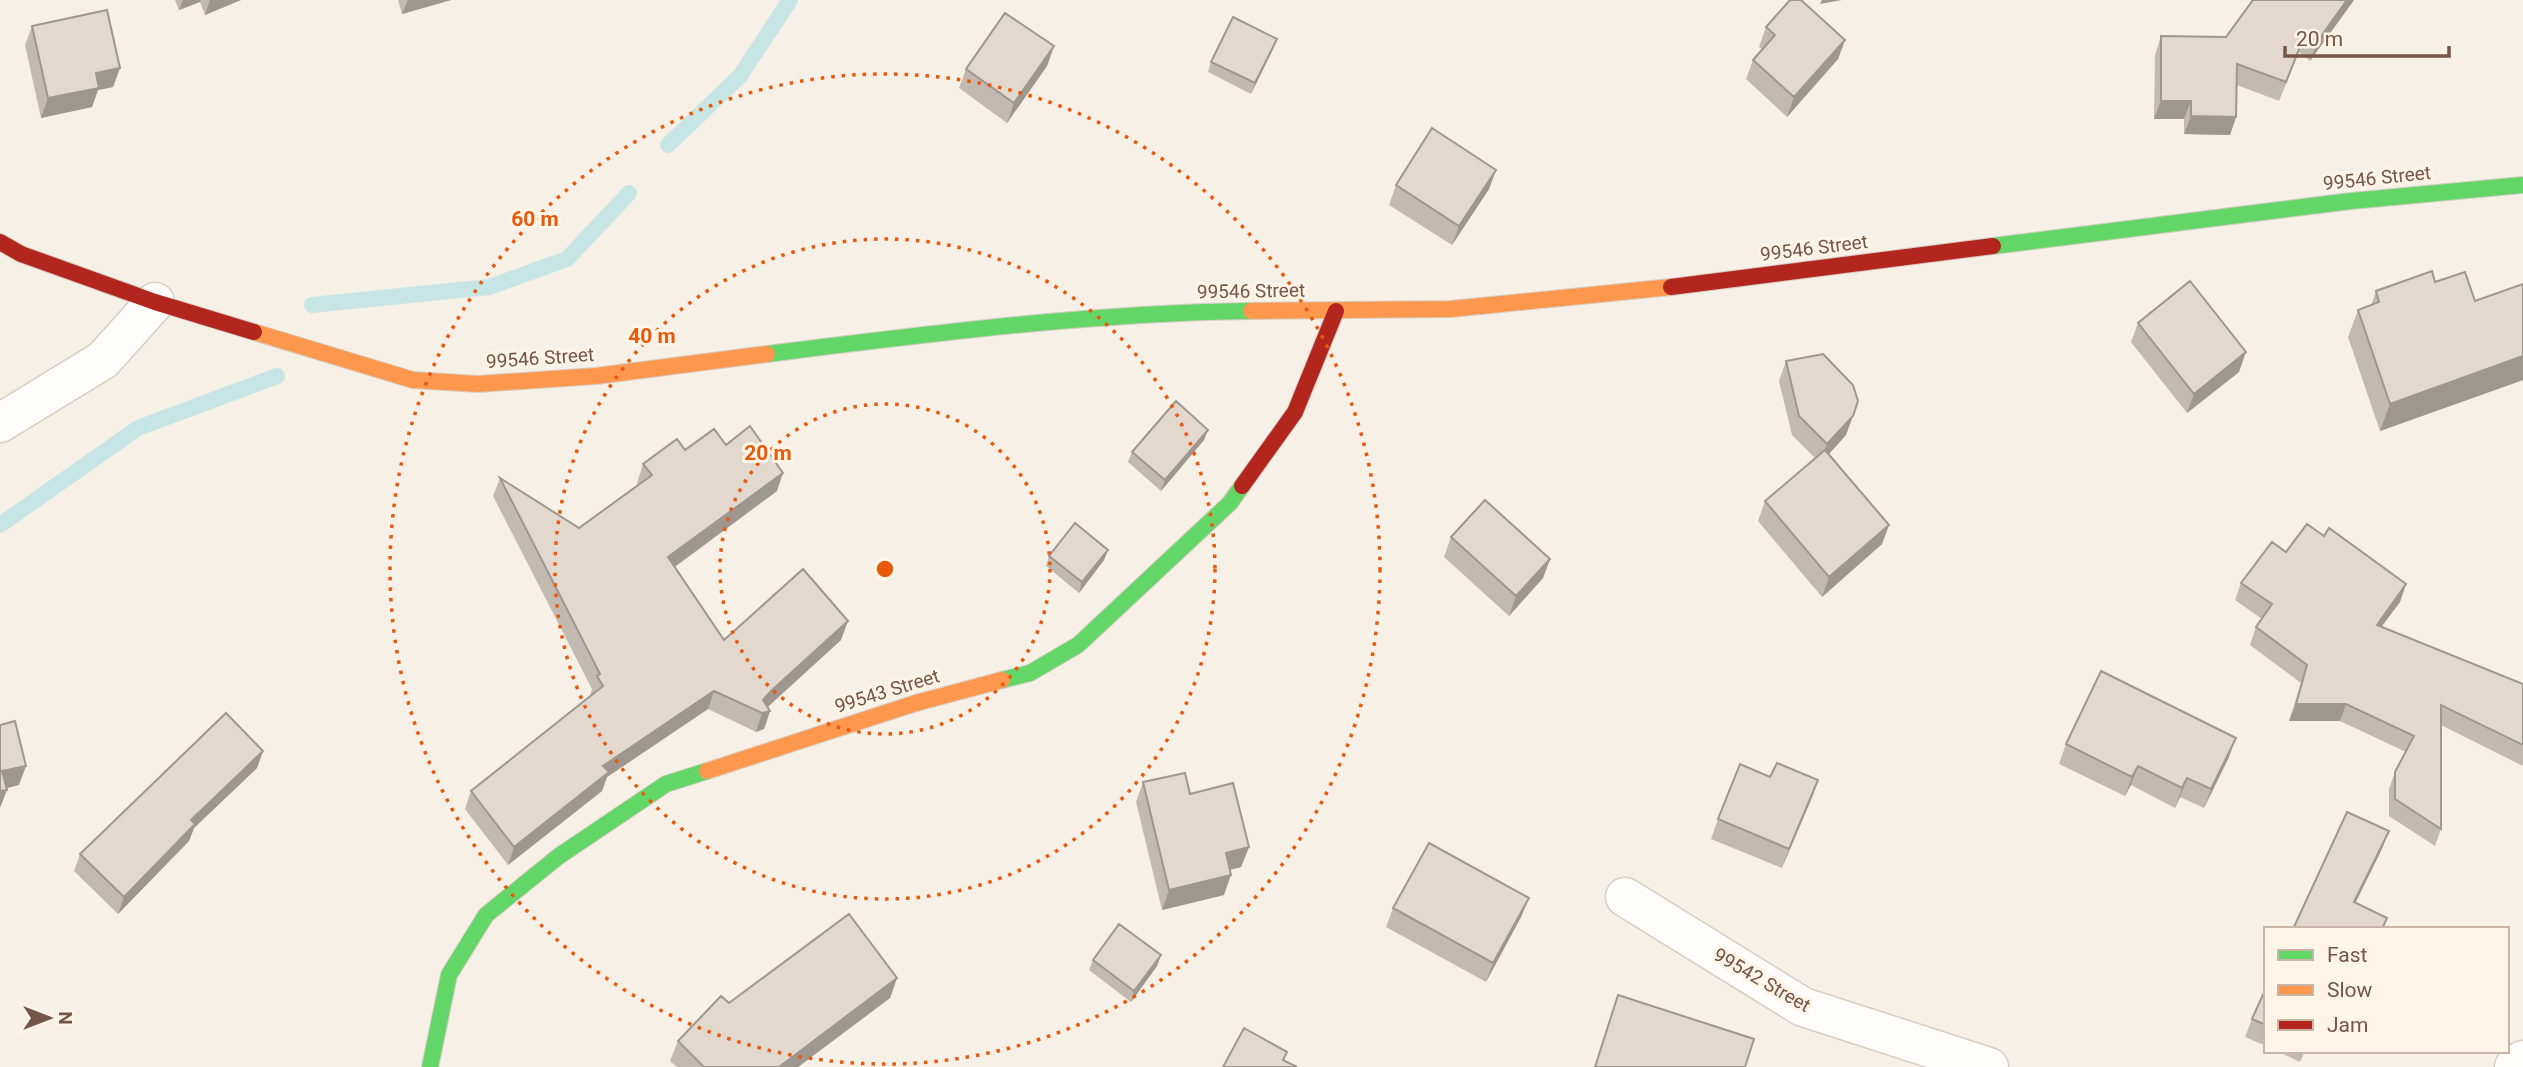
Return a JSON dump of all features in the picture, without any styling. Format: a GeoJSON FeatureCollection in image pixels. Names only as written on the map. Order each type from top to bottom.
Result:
{"type":"FeatureCollection","features":[{"type":"Feature","properties":{"kind":"street","name":"99546 Street"},"geometry":{"type":"LineString","coordinates":[[0,242],[21,254],[155,302],[413,380],[478,384],[596,376],[929,334],[1166,313],[1451,309],[1627,293],[2351,201],[2523,185]]}},
{"type":"Feature","properties":{"kind":"street"},"geometry":{"type":"LineString","coordinates":[[0,423],[103,360],[155,302]]}},
{"type":"Feature","properties":{"kind":"street","name":"99543 Street"},"geometry":{"type":"LineString","coordinates":[[430,1067],[449,975],[486,915],[559,856],[666,785],[916,703],[1030,673],[1078,645],[1230,503],[1295,411],[1336,311]]}},
{"type":"Feature","properties":{"kind":"street","name":"99542 Street"},"geometry":{"type":"LineString","coordinates":[[1625,897],[1803,1007],[1989,1067]]}},
{"type":"Feature","properties":{"kind":"street"},"geometry":{"type":"LineString","coordinates":[[2514,1067],[2523,1060]]}},
{"type":"Feature","properties":{"kind":"building"},"geometry":{"type":"Polygon","coordinates":[[[1790,0],[1801,0],[1845,40],[1794,97],[1753,60],[1775,35],[1766,27],[1790,0]]]}},
{"type":"Feature","properties":{"kind":"building"},"geometry":{"type":"Polygon","coordinates":[[[2253,0],[2347,0],[2317,42],[2305,34],[2286,82],[2237,64],[2236,117],[2191,116],[2191,101],[2161,101],[2161,36],[2226,37],[2253,0]]]}},
{"type":"Feature","properties":{"kind":"building"},"geometry":{"type":"Polygon","coordinates":[[[107,10],[120,68],[96,73],[99,88],[48,98],[32,26],[107,10]]]}},
{"type":"Feature","properties":{"kind":"building"},"geometry":{"type":"Polygon","coordinates":[[[1005,13],[1054,46],[1014,103],[966,69],[1005,13]]]}},
{"type":"Feature","properties":{"kind":"building"},"geometry":{"type":"Polygon","coordinates":[[[1233,17],[1277,39],[1255,83],[1211,62],[1233,17]]]}},
{"type":"Feature","properties":{"kind":"building"},"geometry":{"type":"Polygon","coordinates":[[[1432,128],[1496,170],[1459,226],[1396,185],[1432,128]]]}},
{"type":"Feature","properties":{"kind":"building"},"geometry":{"type":"Polygon","coordinates":[[[2432,271],[2435,282],[2465,272],[2475,301],[2523,284],[2523,356],[2390,404],[2358,310],[2379,302],[2376,291],[2432,271]]]}},
{"type":"Feature","properties":{"kind":"building"},"geometry":{"type":"Polygon","coordinates":[[[2190,281],[2246,352],[2194,394],[2138,323],[2190,281]]]}},
{"type":"Feature","properties":{"kind":"building"},"geometry":{"type":"Polygon","coordinates":[[[1823,354],[1853,385],[1858,401],[1853,416],[1827,444],[1799,416],[1786,361],[1823,354]]]}},
{"type":"Feature","properties":{"kind":"building"},"geometry":{"type":"Polygon","coordinates":[[[1176,401],[1208,430],[1165,480],[1132,452],[1176,401]]]}},
{"type":"Feature","properties":{"kind":"building"},"geometry":{"type":"Polygon","coordinates":[[[750,426],[783,473],[668,557],[724,640],[803,569],[848,621],[763,700],[770,711],[762,713],[714,691],[603,766],[609,772],[514,847],[471,791],[603,686],[597,676],[600,674],[500,478],[579,528],[652,475],[643,464],[677,439],[685,450],[714,429],[726,445],[750,426]]]}},
{"type":"Feature","properties":{"kind":"building"},"geometry":{"type":"Polygon","coordinates":[[[1825,450],[1889,525],[1829,577],[1765,501],[1825,450]]]}},
{"type":"Feature","properties":{"kind":"building"},"geometry":{"type":"Polygon","coordinates":[[[1485,500],[1550,559],[1516,596],[1451,537],[1485,500]]]}},
{"type":"Feature","properties":{"kind":"building"},"geometry":{"type":"Polygon","coordinates":[[[1075,523],[1108,550],[1082,582],[1049,556],[1075,523]]]}},
{"type":"Feature","properties":{"kind":"building"},"geometry":{"type":"Polygon","coordinates":[[[2307,524],[2324,536],[2329,528],[2406,584],[2377,625],[2523,684],[2523,745],[2441,705],[2441,829],[2395,799],[2395,772],[2414,736],[2346,704],[2296,704],[2307,665],[2256,627],[2272,604],[2241,583],[2272,542],[2286,552],[2307,524]]]}},
{"type":"Feature","properties":{"kind":"building"},"geometry":{"type":"Polygon","coordinates":[[[2101,671],[2236,738],[2211,789],[2187,778],[2182,788],[2138,766],[2132,777],[2066,744],[2101,671]]]}},
{"type":"Feature","properties":{"kind":"building"},"geometry":{"type":"Polygon","coordinates":[[[226,713],[263,751],[191,820],[195,824],[124,897],[80,854],[226,713]]]}},
{"type":"Feature","properties":{"kind":"building"},"geometry":{"type":"Polygon","coordinates":[[[15,721],[26,766],[2,771],[7,790],[0,791],[0,725],[15,721]]]}},
{"type":"Feature","properties":{"kind":"building"},"geometry":{"type":"Polygon","coordinates":[[[1777,763],[1818,780],[1789,849],[1718,819],[1740,764],[1770,777],[1777,763]]]}},
{"type":"Feature","properties":{"kind":"building"},"geometry":{"type":"Polygon","coordinates":[[[1185,773],[1190,794],[1233,783],[1249,847],[1226,853],[1231,875],[1169,890],[1143,782],[1185,773]]]}},
{"type":"Feature","properties":{"kind":"building"},"geometry":{"type":"Polygon","coordinates":[[[2347,812],[2389,831],[2354,902],[2387,918],[2383,927],[2294,927],[2347,812]]]}},
{"type":"Feature","properties":{"kind":"building"},"geometry":{"type":"Polygon","coordinates":[[[1429,843],[1529,898],[1493,963],[1393,908],[1429,843]]]}},
{"type":"Feature","properties":{"kind":"building"},"geometry":{"type":"Polygon","coordinates":[[[849,914],[897,978],[779,1067],[704,1067],[678,1041],[721,996],[729,1003],[849,914]]]}},
{"type":"Feature","properties":{"kind":"building"},"geometry":{"type":"Polygon","coordinates":[[[1119,924],[1161,955],[1134,991],[1093,960],[1119,924]]]}},
{"type":"Feature","properties":{"kind":"building"},"geometry":{"type":"Polygon","coordinates":[[[2264,992],[2264,1024],[2252,1019],[2264,992]]]}},
{"type":"Feature","properties":{"kind":"building"},"geometry":{"type":"Polygon","coordinates":[[[1618,995],[1754,1039],[1745,1067],[1595,1067],[1618,995]]]}},
{"type":"Feature","properties":{"kind":"building"},"geometry":{"type":"Polygon","coordinates":[[[1244,1028],[1287,1052],[1283,1060],[1297,1067],[1223,1067],[1244,1028]]]}},
{"type":"Feature","properties":{"kind":"waterway"},"geometry":{"type":"LineString","coordinates":[[668,145],[740,76],[790,0]]}},
{"type":"Feature","properties":{"kind":"waterway"},"geometry":{"type":"LineString","coordinates":[[312,305],[489,287],[567,259],[629,193]]}},
{"type":"Feature","properties":{"kind":"waterway"},"geometry":{"type":"LineString","coordinates":[[0,525],[138,428],[277,376]]}},
{"type":"Feature","properties":{"kind":"traffic: fast"},"geometry":{"type":"LineString","coordinates":[[1993,246],[2351,201],[2523,185]]}},
{"type":"Feature","properties":{"kind":"traffic: fast"},"geometry":{"type":"LineString","coordinates":[[767,354],[1069,320],[1251,311]]}},
{"type":"Feature","properties":{"kind":"traffic: fast"},"geometry":{"type":"LineString","coordinates":[[1002,680],[1030,673],[1078,645],[1230,503],[1242,486]]}},
{"type":"Feature","properties":{"kind":"traffic: fast"},"geometry":{"type":"LineString","coordinates":[[430,1067],[449,975],[486,915],[559,856],[666,784],[707,771]]}},
{"type":"Feature","properties":{"kind":"traffic: slow"},"geometry":{"type":"LineString","coordinates":[[1251,311],[1451,309],[1671,287]]}},
{"type":"Feature","properties":{"kind":"traffic: slow"},"geometry":{"type":"LineString","coordinates":[[254,332],[413,380],[478,384],[596,376],[767,354]]}},
{"type":"Feature","properties":{"kind":"traffic: slow"},"geometry":{"type":"LineString","coordinates":[[707,771],[916,703],[1002,680]]}},
{"type":"Feature","properties":{"kind":"traffic: jam"},"geometry":{"type":"LineString","coordinates":[[0,242],[21,254],[155,302],[254,332]]}},
{"type":"Feature","properties":{"kind":"traffic: jam"},"geometry":{"type":"LineString","coordinates":[[1671,287],[1993,246]]}},
{"type":"Feature","properties":{"kind":"traffic: jam"},"geometry":{"type":"LineString","coordinates":[[1242,486],[1295,412],[1336,311]]}}]}
